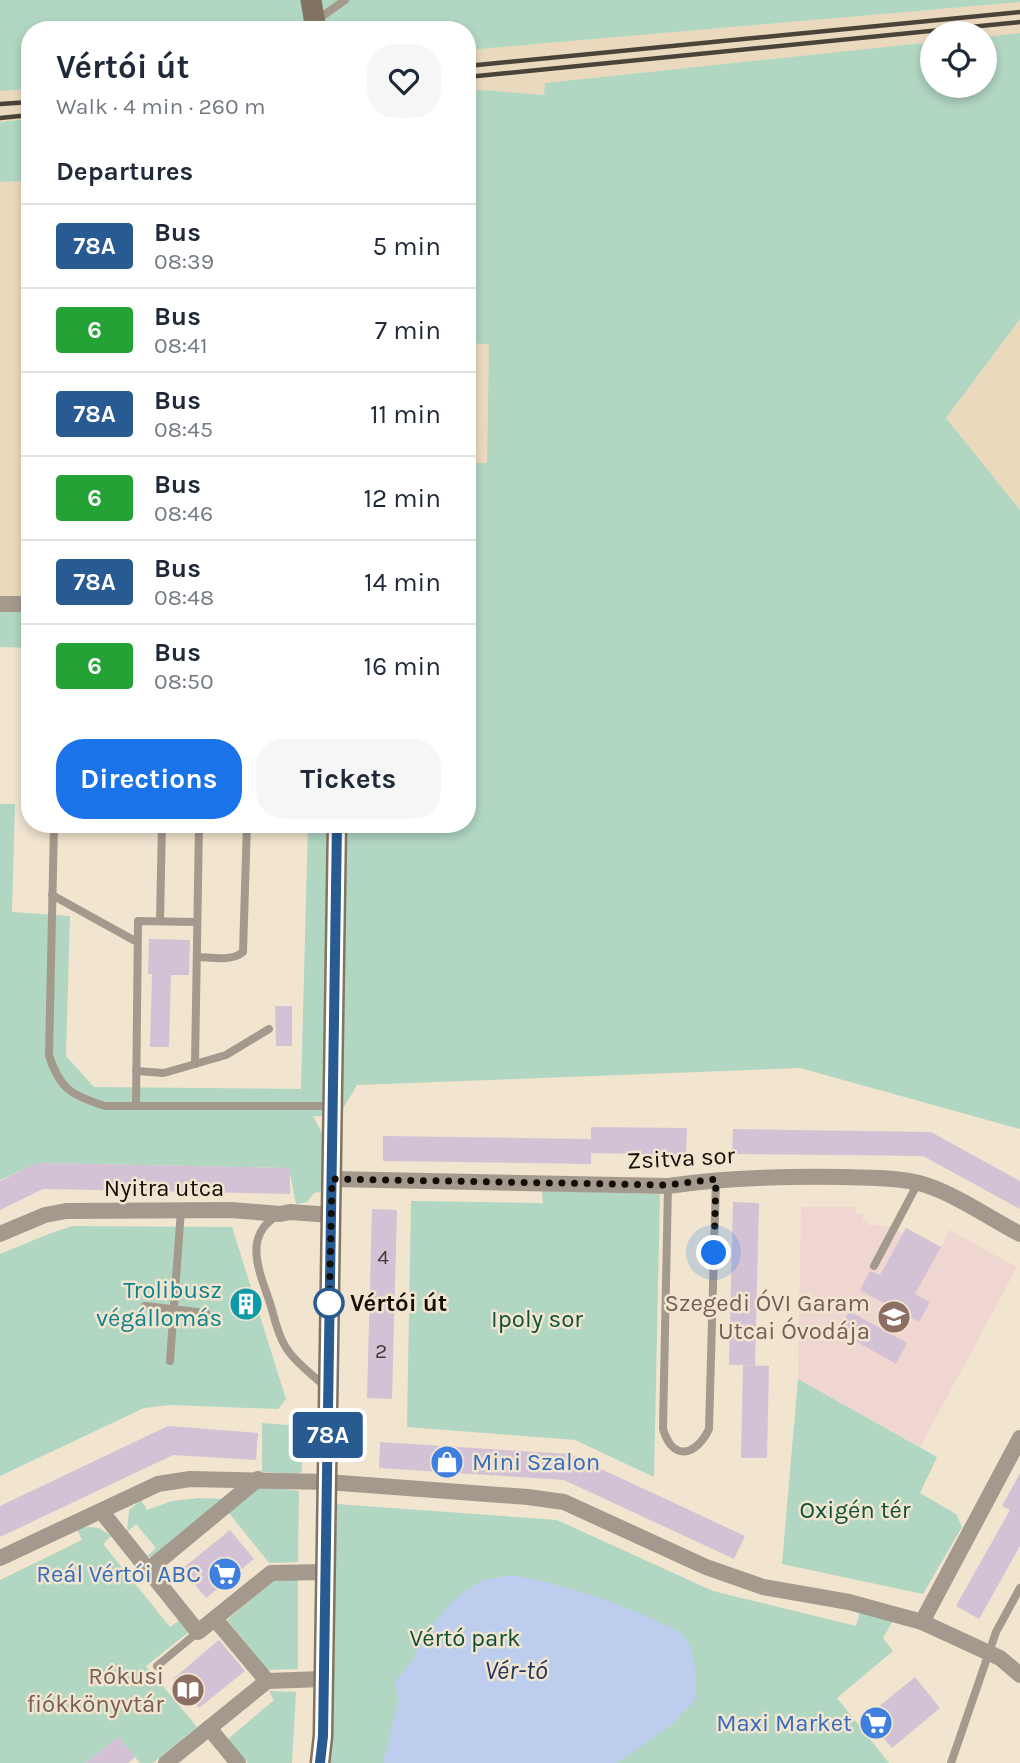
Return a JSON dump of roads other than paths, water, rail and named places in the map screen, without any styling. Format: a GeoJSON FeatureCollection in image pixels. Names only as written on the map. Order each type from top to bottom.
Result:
{"type":"FeatureCollection","features":[{"type":"Feature","properties":{"kind":"street"},"geometry":{"type":"LineString","coordinates":[[311,0],[314,21]]}},
{"type":"Feature","properties":{"kind":"street"},"geometry":{"type":"LineString","coordinates":[[0,604],[21,604]]}},
{"type":"Feature","properties":{"kind":"street"},"geometry":{"type":"LineString","coordinates":[[320,1763],[323,1736],[326,1572],[337,833]]}},
{"type":"Feature","properties":{"kind":"street","name":"Zsitva sor"},"geometry":{"type":"LineString","coordinates":[[332,1179],[668,1185],[716,1179],[890,1179],[936,1189],[1020,1234]]}},
{"type":"Feature","properties":{"kind":"street","name":"Nyitra utca"},"geometry":{"type":"LineString","coordinates":[[0,1234],[45,1215],[66,1211],[245,1210],[332,1215]]}},
{"type":"Feature","properties":{"kind":"street"},"geometry":{"type":"LineString","coordinates":[[922,1622],[1020,1438]]}},
{"type":"Feature","properties":{"kind":"street"},"geometry":{"type":"LineString","coordinates":[[0,1558],[158,1484],[190,1479],[327,1482],[528,1497],[564,1502],[706,1567],[763,1587],[849,1602],[922,1622],[994,1656],[1020,1675]]}},
{"type":"Feature","properties":{"kind":"street"},"geometry":{"type":"LineString","coordinates":[[148,1570],[258,1479]]}},
{"type":"Feature","properties":{"kind":"street"},"geometry":{"type":"LineString","coordinates":[[101,1511],[198,1632],[271,1573],[326,1572]]}},
{"type":"Feature","properties":{"kind":"street"},"geometry":{"type":"LineString","coordinates":[[215,1619],[267,1681]]}},
{"type":"Feature","properties":{"kind":"street"},"geometry":{"type":"LineString","coordinates":[[994,1656],[1020,1660]]}},
{"type":"Feature","properties":{"kind":"street"},"geometry":{"type":"LineString","coordinates":[[166,1763],[267,1681],[324,1679]]}},
{"type":"Feature","properties":{"kind":"street"},"geometry":{"type":"LineString","coordinates":[[209,1728],[238,1763]]}},
{"type":"Feature","properties":{"kind":"lane"},"geometry":{"type":"LineString","coordinates":[[321,21],[345,0]]}},
{"type":"Feature","properties":{"kind":"lane"},"geometry":{"type":"LineString","coordinates":[[54,833],[49,1055],[61,1084],[74,1094],[105,1106],[334,1106]]}},
{"type":"Feature","properties":{"kind":"lane"},"geometry":{"type":"LineString","coordinates":[[160,921],[162,833]]}},
{"type":"Feature","properties":{"kind":"lane"},"geometry":{"type":"LineString","coordinates":[[195,1064],[198,833]]}},
{"type":"Feature","properties":{"kind":"lane"},"geometry":{"type":"LineString","coordinates":[[197,957],[229,958],[239,956],[243,952],[247,833]]}},
{"type":"Feature","properties":{"kind":"lane"},"geometry":{"type":"LineString","coordinates":[[52,895],[137,942]]}},
{"type":"Feature","properties":{"kind":"lane"},"geometry":{"type":"LineString","coordinates":[[136,1106],[138,921],[196,922]]}},
{"type":"Feature","properties":{"kind":"lane"},"geometry":{"type":"LineString","coordinates":[[136,1071],[164,1073],[226,1055],[270,1029]]}},
{"type":"Feature","properties":{"kind":"lane"},"geometry":{"type":"LineString","coordinates":[[668,1185],[663,1429],[667,1441],[675,1448],[686,1451],[696,1449],[709,1429],[716,1179]]}},
{"type":"Feature","properties":{"kind":"lane"},"geometry":{"type":"LineString","coordinates":[[874,1266],[918,1183]]}},
{"type":"Feature","properties":{"kind":"lane"},"geometry":{"type":"LineString","coordinates":[[170,1361],[181,1210]]}},
{"type":"Feature","properties":{"kind":"lane"},"geometry":{"type":"LineString","coordinates":[[279,1214],[270,1220],[259,1235],[255,1249],[258,1267],[284,1345],[327,1390]]}},
{"type":"Feature","properties":{"kind":"lane"},"geometry":{"type":"LineString","coordinates":[[145,1306],[206,1313]]}},
{"type":"Feature","properties":{"kind":"lane"},"geometry":{"type":"LineString","coordinates":[[951,1763],[994,1656],[996,1632],[1020,1588]]}},
{"type":"Feature","properties":{"kind":"lane"},"geometry":{"type":"LineString","coordinates":[[157,1666],[198,1632]]}},
{"type":"Feature","properties":{"kind":"water","name":"Vér-tó"},"geometry":{"type":"Polygon","coordinates":[[[512,1575],[568,1588],[604,1600],[640,1613],[679,1632],[685,1637],[692,1651],[695,1700],[670,1726],[617,1763],[383,1763],[399,1698],[394,1683],[413,1660],[420,1641],[447,1607],[465,1591],[483,1580],[512,1575]]]}},
{"type":"Feature","properties":{"kind":"railway"},"geometry":{"type":"LineString","coordinates":[[476,65],[1020,12]]}},
{"type":"Feature","properties":{"kind":"railway"},"geometry":{"type":"LineString","coordinates":[[476,76],[1020,22]]}},
{"type":"Feature","properties":{"kind":"railway"},"geometry":{"type":"LineString","coordinates":[[0,104],[21,103]]}},
{"type":"Feature","properties":{"kind":"railway"},"geometry":{"type":"LineString","coordinates":[[0,118],[21,116]]}},
{"type":"Feature","properties":{"kind":"place","name":"Vértói út"},"geometry":{"type":"Point","coordinates":[329,1303]}},
{"type":"Feature","properties":{"kind":"place","name":"Trolibusz végállomás"},"geometry":{"type":"Point","coordinates":[246,1304]}},
{"type":"Feature","properties":{"kind":"place","name":"Szegedi ÓVI Garam Utcai Óvodája"},"geometry":{"type":"Point","coordinates":[894,1317]}},
{"type":"Feature","properties":{"kind":"place","name":"Mini Szalon"},"geometry":{"type":"Point","coordinates":[447,1462]}},
{"type":"Feature","properties":{"kind":"place","name":"Reál Vértói ABC"},"geometry":{"type":"Point","coordinates":[225,1574]}},
{"type":"Feature","properties":{"kind":"place","name":"Rókusi fiókkönyvtár"},"geometry":{"type":"Point","coordinates":[188,1690]}},
{"type":"Feature","properties":{"kind":"place","name":"Maxi Market"},"geometry":{"type":"Point","coordinates":[876,1723]}},
{"type":"Feature","properties":{"kind":"park label","name":"Ipoly sor"},"geometry":{"type":"Point","coordinates":[537,1319]}},
{"type":"Feature","properties":{"kind":"park label","name":"Oxigén tér"},"geometry":{"type":"Point","coordinates":[855,1510]}},
{"type":"Feature","properties":{"kind":"park label","name":"Vértó park"},"geometry":{"type":"Point","coordinates":[465,1638]}}]}
